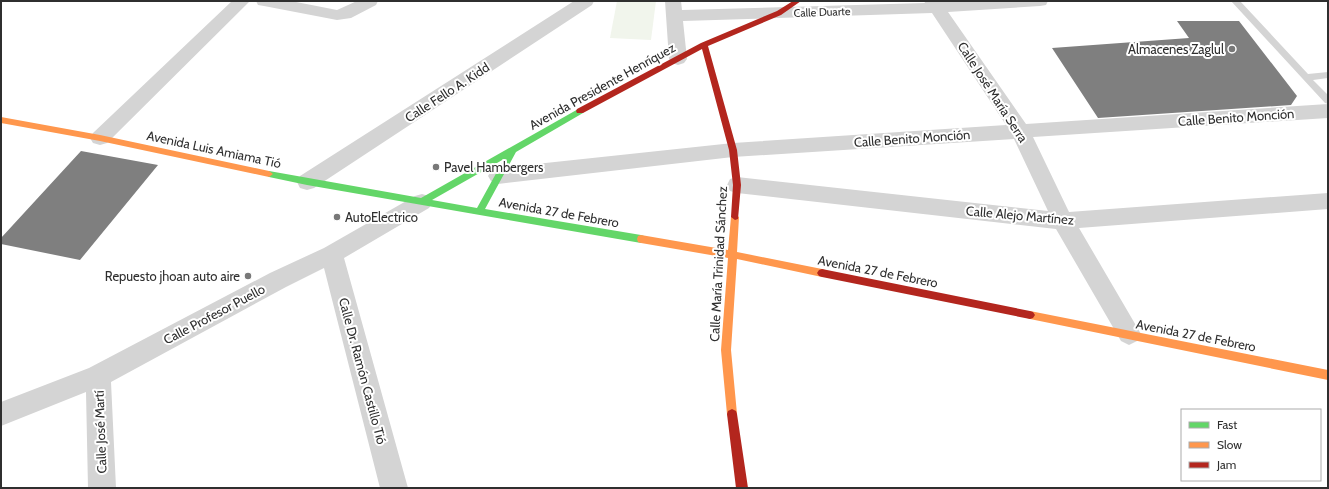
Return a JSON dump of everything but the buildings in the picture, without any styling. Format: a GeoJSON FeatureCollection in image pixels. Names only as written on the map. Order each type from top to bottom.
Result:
{"type":"FeatureCollection","features":[{"type":"Feature","properties":{"kind":"main road","name":"Avenida Presidente Henríquez"},"geometry":{"type":"LineString","coordinates":[[422,202],[612,93],[704,45],[780,13],[798,1]]}},
{"type":"Feature","properties":{"kind":"main road","name":"Calle María Trinidad Sánchez"},"geometry":{"type":"LineString","coordinates":[[704,45],[734,150],[736,185],[733,255],[726,350],[732,430],[742,488]]}},
{"type":"Feature","properties":{"kind":"main road","name":"Avenida Luis Amiama Tió"},"geometry":{"type":"LineString","coordinates":[[1,120],[100,138],[307,182],[422,202]]}},
{"type":"Feature","properties":{"kind":"main road"},"geometry":{"type":"LineString","coordinates":[[480,211],[513,150]]}},
{"type":"Feature","properties":{"kind":"main road","name":"Avenida 27 de Febrero"},"geometry":{"type":"LineString","coordinates":[[422,202],[733,255],[1328,374]]}},
{"type":"Feature","properties":{"kind":"street"},"geometry":{"type":"LineString","coordinates":[[100,138],[242,1]]}},
{"type":"Feature","properties":{"kind":"street"},"geometry":{"type":"LineString","coordinates":[[264,1],[337,15],[345,14],[370,1]]}},
{"type":"Feature","properties":{"kind":"street","name":"Calle Fello A. Kidd"},"geometry":{"type":"LineString","coordinates":[[307,182],[586,1]]}},
{"type":"Feature","properties":{"kind":"street","name":"Calle Duarte"},"geometry":{"type":"LineString","coordinates":[[674,8],[780,13],[1040,1]]}},
{"type":"Feature","properties":{"kind":"street","name":"Calle José María Serra"},"geometry":{"type":"LineString","coordinates":[[934,5],[1020,130],[1063,221],[1128,334]]}},
{"type":"Feature","properties":{"kind":"street"},"geometry":{"type":"LineString","coordinates":[[674,8],[678,59]]}},
{"type":"Feature","properties":{"kind":"street","name":"Calle Benito Monción"},"geometry":{"type":"LineString","coordinates":[[498,176],[734,150],[1020,130],[1328,111]]}},
{"type":"Feature","properties":{"kind":"street","name":"Calle Alejo Martínez"},"geometry":{"type":"LineString","coordinates":[[736,185],[1063,221],[1328,201]]}},
{"type":"Feature","properties":{"kind":"street","name":"Calle Profesor Puello"},"geometry":{"type":"LineString","coordinates":[[1,414],[98,376],[278,280],[332,254],[422,202]]}},
{"type":"Feature","properties":{"kind":"street","name":"Calle Dr. Ramón Castillo Tió"},"geometry":{"type":"LineString","coordinates":[[332,254],[394,488]]}},
{"type":"Feature","properties":{"kind":"street","name":"Calle José Martí"},"geometry":{"type":"LineString","coordinates":[[98,376],[102,488]]}},
{"type":"Feature","properties":{"kind":"lane"},"geometry":{"type":"LineString","coordinates":[[1235,1],[1328,101]]}},
{"type":"Feature","properties":{"kind":"lane"},"geometry":{"type":"LineString","coordinates":[[1308,80],[1310,77],[1328,75]]}},
{"type":"Feature","properties":{"kind":"shaded area"},"geometry":{"type":"Polygon","coordinates":[[[617,1],[656,1],[651,40],[610,38],[617,1]]]}},
{"type":"Feature","properties":{"kind":"traffic: fast"},"geometry":{"type":"LineString","coordinates":[[422,202],[580,111]]}},
{"type":"Feature","properties":{"kind":"traffic: fast"},"geometry":{"type":"LineString","coordinates":[[480,211],[512,151]]}},
{"type":"Feature","properties":{"kind":"traffic: fast"},"geometry":{"type":"LineString","coordinates":[[269,174],[307,182],[641,239]]}},
{"type":"Feature","properties":{"kind":"traffic: slow"},"geometry":{"type":"LineString","coordinates":[[1,120],[100,138],[269,174]]}},
{"type":"Feature","properties":{"kind":"traffic: slow"},"geometry":{"type":"LineString","coordinates":[[732,414],[726,350],[735,217]]}},
{"type":"Feature","properties":{"kind":"traffic: slow"},"geometry":{"type":"LineString","coordinates":[[641,239],[733,255],[822,273]]}},
{"type":"Feature","properties":{"kind":"traffic: slow"},"geometry":{"type":"LineString","coordinates":[[1030,315],[1328,375]]}},
{"type":"Feature","properties":{"kind":"traffic: jam"},"geometry":{"type":"LineString","coordinates":[[580,111],[704,45],[779,13],[798,1]]}},
{"type":"Feature","properties":{"kind":"traffic: jam"},"geometry":{"type":"LineString","coordinates":[[704,45],[733,150],[737,185],[735,217]]}},
{"type":"Feature","properties":{"kind":"traffic: jam"},"geometry":{"type":"LineString","coordinates":[[822,273],[1030,315]]}},
{"type":"Feature","properties":{"kind":"traffic: jam"},"geometry":{"type":"LineString","coordinates":[[732,414],[742,488]]}},
{"type":"Feature","properties":{"kind":"place","name":"Almacenes Zaglul"},"geometry":{"type":"Point","coordinates":[1232,49]}},
{"type":"Feature","properties":{"kind":"place","name":"Pavel Hambergers"},"geometry":{"type":"Point","coordinates":[436,167]}},
{"type":"Feature","properties":{"kind":"place","name":"AutoElectrico"},"geometry":{"type":"Point","coordinates":[337,217]}},
{"type":"Feature","properties":{"kind":"place","name":"Repuesto jhoan auto aire"},"geometry":{"type":"Point","coordinates":[248,276]}}]}
